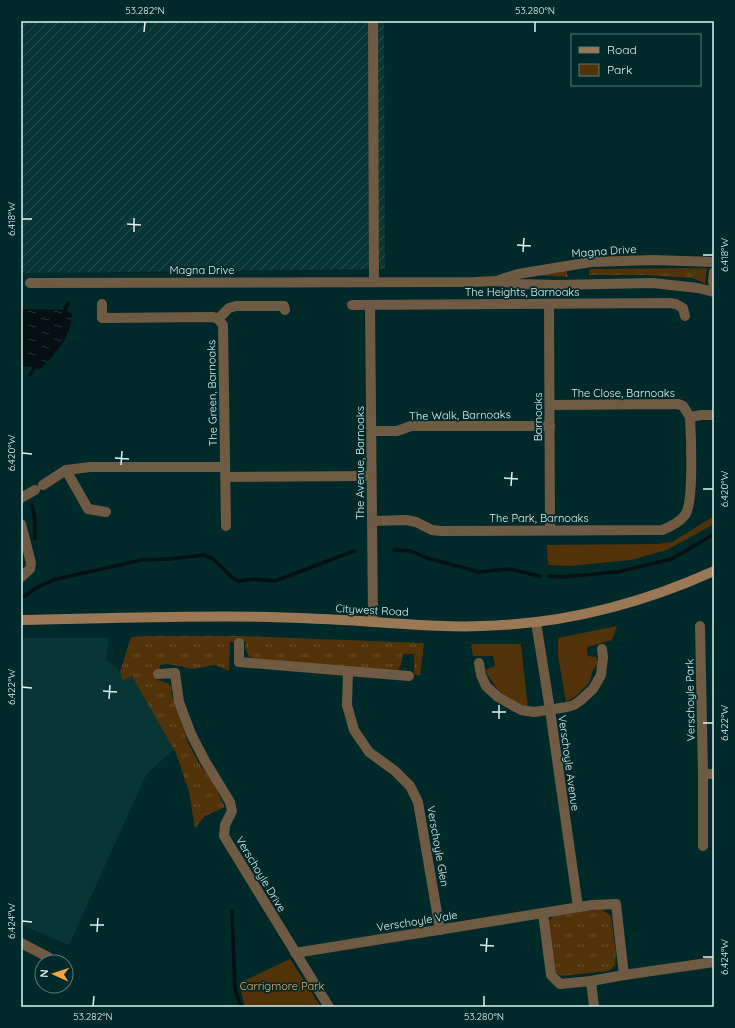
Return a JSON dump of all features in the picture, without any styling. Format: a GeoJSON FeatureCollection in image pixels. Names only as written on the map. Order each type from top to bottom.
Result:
{"type":"FeatureCollection","features":[{"type":"Feature","properties":{"kind":"street"},"geometry":{"type":"LineString","coordinates":[[373,21],[374,282]]}},
{"type":"Feature","properties":{"kind":"street","name":"Magna Drive"},"geometry":{"type":"LineString","coordinates":[[498,281],[518,274],[591,262],[653,260],[714,262]]}},
{"type":"Feature","properties":{"kind":"street"},"geometry":{"type":"LineString","coordinates":[[714,272],[714,287]]}},
{"type":"Feature","properties":{"kind":"street","name":"Magna Drive"},"geometry":{"type":"LineString","coordinates":[[30,283],[498,281],[519,284],[555,285],[653,283],[698,288],[714,292]]}},
{"type":"Feature","properties":{"kind":"street","name":"The Heights, Barnoaks"},"geometry":{"type":"LineString","coordinates":[[352,305],[669,303],[676,304],[684,308],[685,316]]}},
{"type":"Feature","properties":{"kind":"street"},"geometry":{"type":"LineString","coordinates":[[102,304],[102,318],[213,317],[218,319],[229,308],[236,306],[284,306],[285,310]]}},
{"type":"Feature","properties":{"kind":"street","name":"Barnoaks"},"geometry":{"type":"LineString","coordinates":[[549,304],[550,530]]}},
{"type":"Feature","properties":{"kind":"street","name":"The Avenue, Barnoaks"},"geometry":{"type":"LineString","coordinates":[[370,305],[373,622]]}},
{"type":"Feature","properties":{"kind":"street","name":"The Green, Barnoaks"},"geometry":{"type":"LineString","coordinates":[[218,319],[223,325],[226,526]]}},
{"type":"Feature","properties":{"kind":"street","name":"The Close, Barnoaks"},"geometry":{"type":"LineString","coordinates":[[550,405],[678,404],[683,406],[690,417]]}},
{"type":"Feature","properties":{"kind":"street"},"geometry":{"type":"LineString","coordinates":[[690,417],[714,415]]}},
{"type":"Feature","properties":{"kind":"street","name":"The Park, Barnoaks"},"geometry":{"type":"LineString","coordinates":[[372,521],[406,520],[416,522],[432,530],[441,531],[662,530],[671,527],[686,515],[690,498],[690,417]]}},
{"type":"Feature","properties":{"kind":"street","name":"The Walk, Barnoaks"},"geometry":{"type":"LineString","coordinates":[[372,431],[397,431],[411,426],[550,426]]}},
{"type":"Feature","properties":{"kind":"street"},"geometry":{"type":"LineString","coordinates":[[21,498],[66,470],[90,467],[371,476]]}},
{"type":"Feature","properties":{"kind":"street"},"geometry":{"type":"LineString","coordinates":[[66,470],[88,509],[106,512]]}},
{"type":"Feature","properties":{"kind":"street"},"geometry":{"type":"LineString","coordinates":[[21,524],[31,564],[30,569],[21,577]]}},
{"type":"Feature","properties":{"kind":"street","name":"Citywest Road"},"geometry":{"type":"LineString","coordinates":[[21,620],[220,617],[482,626],[536,622],[591,613],[681,586],[714,571]]}},
{"type":"Feature","properties":{"kind":"street","name":"Verschoyle Avenue"},"geometry":{"type":"LineString","coordinates":[[536,622],[578,907]]}},
{"type":"Feature","properties":{"kind":"street","name":"Verschoyle Park"},"geometry":{"type":"LineString","coordinates":[[700,626],[703,846]]}},
{"type":"Feature","properties":{"kind":"street"},"geometry":{"type":"LineString","coordinates":[[239,643],[239,662],[409,676]]}},
{"type":"Feature","properties":{"kind":"street"},"geometry":{"type":"LineString","coordinates":[[479,663],[481,675],[486,686],[498,697],[521,710],[530,712],[550,710],[574,705],[593,689],[601,675],[603,657],[602,649]]}},
{"type":"Feature","properties":{"kind":"street","name":"Verschoyle Glen"},"geometry":{"type":"LineString","coordinates":[[348,672],[347,705],[354,730],[369,752],[395,771],[410,786],[418,802],[440,930]]}},
{"type":"Feature","properties":{"kind":"street","name":"Verschoyle Drive"},"geometry":{"type":"LineString","coordinates":[[158,674],[175,673],[179,702],[191,734],[230,802],[232,811],[225,825],[224,836],[329,1007]]}},
{"type":"Feature","properties":{"kind":"street"},"geometry":{"type":"LineString","coordinates":[[703,774],[714,774]]}},
{"type":"Feature","properties":{"kind":"street"},"geometry":{"type":"LineString","coordinates":[[624,975],[616,904],[592,905],[543,913],[551,975],[560,984],[591,981],[714,962]]}},
{"type":"Feature","properties":{"kind":"street","name":"Verschoyle Vale"},"geometry":{"type":"LineString","coordinates":[[295,953],[543,913]]}},
{"type":"Feature","properties":{"kind":"street"},"geometry":{"type":"LineString","coordinates":[[21,943],[42,954]]}},
{"type":"Feature","properties":{"kind":"street"},"geometry":{"type":"LineString","coordinates":[[591,981],[594,1007]]}},
{"type":"Feature","properties":{"kind":"shaded area"},"geometry":{"type":"Polygon","coordinates":[[[21,21],[384,21],[385,269],[21,273],[21,21]]]}},
{"type":"Feature","properties":{"kind":"shaded area"},"geometry":{"type":"Polygon","coordinates":[[[21,638],[109,638],[106,659],[120,672],[123,681],[132,676],[174,749],[146,775],[69,945],[21,925],[21,638]]]}},
{"type":"Feature","properties":{"kind":"green space"},"geometry":{"type":"Polygon","coordinates":[[[707,268],[705,284],[693,278],[645,275],[589,275],[590,269],[707,268]]]}},
{"type":"Feature","properties":{"kind":"green space"},"geometry":{"type":"Polygon","coordinates":[[[566,269],[568,277],[534,275],[566,269]]]}},
{"type":"Feature","properties":{"kind":"green space"},"geometry":{"type":"Polygon","coordinates":[[[711,518],[714,524],[667,550],[631,560],[571,566],[548,565],[547,545],[657,544],[672,542],[711,518]]]}},
{"type":"Feature","properties":{"kind":"green space"},"geometry":{"type":"Polygon","coordinates":[[[617,626],[612,640],[587,647],[588,656],[596,657],[598,663],[593,670],[589,683],[576,696],[566,702],[558,656],[558,638],[617,626]]]}},
{"type":"Feature","properties":{"kind":"green space"},"geometry":{"type":"Polygon","coordinates":[[[238,636],[424,643],[420,676],[414,674],[414,654],[403,654],[401,665],[398,670],[393,670],[256,660],[249,657],[245,648],[246,642],[230,642],[229,671],[215,665],[193,669],[168,664],[160,665],[157,680],[168,683],[172,688],[171,693],[188,743],[199,763],[212,781],[225,807],[205,816],[195,828],[189,792],[176,753],[132,676],[123,681],[120,672],[131,637],[238,636]]]}},
{"type":"Feature","properties":{"kind":"green space"},"geometry":{"type":"Polygon","coordinates":[[[471,644],[521,644],[528,708],[502,694],[485,670],[495,666],[493,656],[473,656],[471,644]]]}},
{"type":"Feature","properties":{"kind":"green space"},"geometry":{"type":"Polygon","coordinates":[[[601,909],[611,916],[616,953],[615,965],[609,971],[561,976],[555,972],[547,922],[554,916],[601,909]]]}},
{"type":"Feature","properties":{"kind":"green space","name":"Carrigmore Park"},"geometry":{"type":"Polygon","coordinates":[[[290,959],[321,1007],[245,1007],[239,983],[290,959]]]}},
{"type":"Feature","properties":{"kind":"water"},"geometry":{"type":"Polygon","coordinates":[[[21,309],[65,310],[72,314],[66,338],[52,357],[40,369],[21,366],[21,309]]]}},
{"type":"Feature","properties":{"kind":"waterway"},"geometry":{"type":"LineString","coordinates":[[65,310],[68,303]]}},
{"type":"Feature","properties":{"kind":"waterway"},"geometry":{"type":"LineString","coordinates":[[30,375],[34,368]]}},
{"type":"Feature","properties":{"kind":"waterway"},"geometry":{"type":"LineString","coordinates":[[32,505],[35,520],[35,539]]}},
{"type":"Feature","properties":{"kind":"waterway"},"geometry":{"type":"LineString","coordinates":[[549,576],[561,577],[617,572],[672,559],[714,534]]}},
{"type":"Feature","properties":{"kind":"waterway"},"geometry":{"type":"LineString","coordinates":[[394,550],[411,551],[427,558],[479,572],[508,569],[540,576]]}},
{"type":"Feature","properties":{"kind":"waterway"},"geometry":{"type":"LineString","coordinates":[[21,597],[53,580],[141,560],[169,559],[204,555],[212,558],[234,579],[240,581],[255,579],[275,581],[354,551]]}},
{"type":"Feature","properties":{"kind":"waterway"},"geometry":{"type":"LineString","coordinates":[[232,911],[235,989],[241,1007]]}}]}
